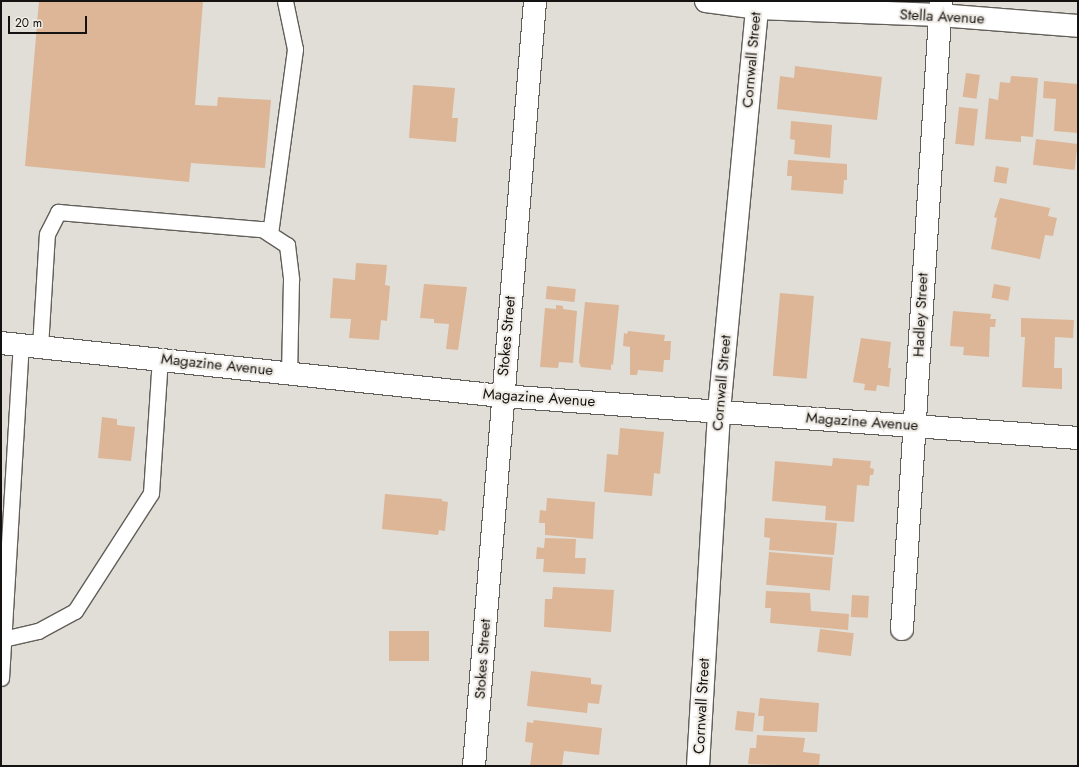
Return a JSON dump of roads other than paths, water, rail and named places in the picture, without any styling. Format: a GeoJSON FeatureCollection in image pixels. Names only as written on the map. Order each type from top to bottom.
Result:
{"type":"FeatureCollection","features":[{"type":"Feature","properties":{"kind":"street","name":"Stokes Street"},"geometry":{"type":"LineString","coordinates":[[474,766],[502,396],[535,1]]}},
{"type":"Feature","properties":{"kind":"street","name":"Stella Avenue"},"geometry":{"type":"LineString","coordinates":[[706,1],[758,5],[940,8],[1078,26]]}},
{"type":"Feature","properties":{"kind":"street","name":"Cornwall Street"},"geometry":{"type":"LineString","coordinates":[[698,766],[719,411],[758,5]]}},
{"type":"Feature","properties":{"kind":"street","name":"Hadley Street"},"geometry":{"type":"LineString","coordinates":[[902,629],[940,8]]}},
{"type":"Feature","properties":{"kind":"street","name":"Magazine Avenue"},"geometry":{"type":"LineString","coordinates":[[21,345],[502,396],[1078,438]]}},
{"type":"Feature","properties":{"kind":"lane"},"geometry":{"type":"LineString","coordinates":[[270,234],[295,49],[286,1]]}},
{"type":"Feature","properties":{"kind":"lane"},"geometry":{"type":"LineString","coordinates":[[1,678],[21,345],[47,234],[58,212],[262,229],[287,245],[291,280],[289,373]]}},
{"type":"Feature","properties":{"kind":"lane"},"geometry":{"type":"LineString","coordinates":[[3,639],[38,631],[75,611],[151,493],[160,359]]}}]}
